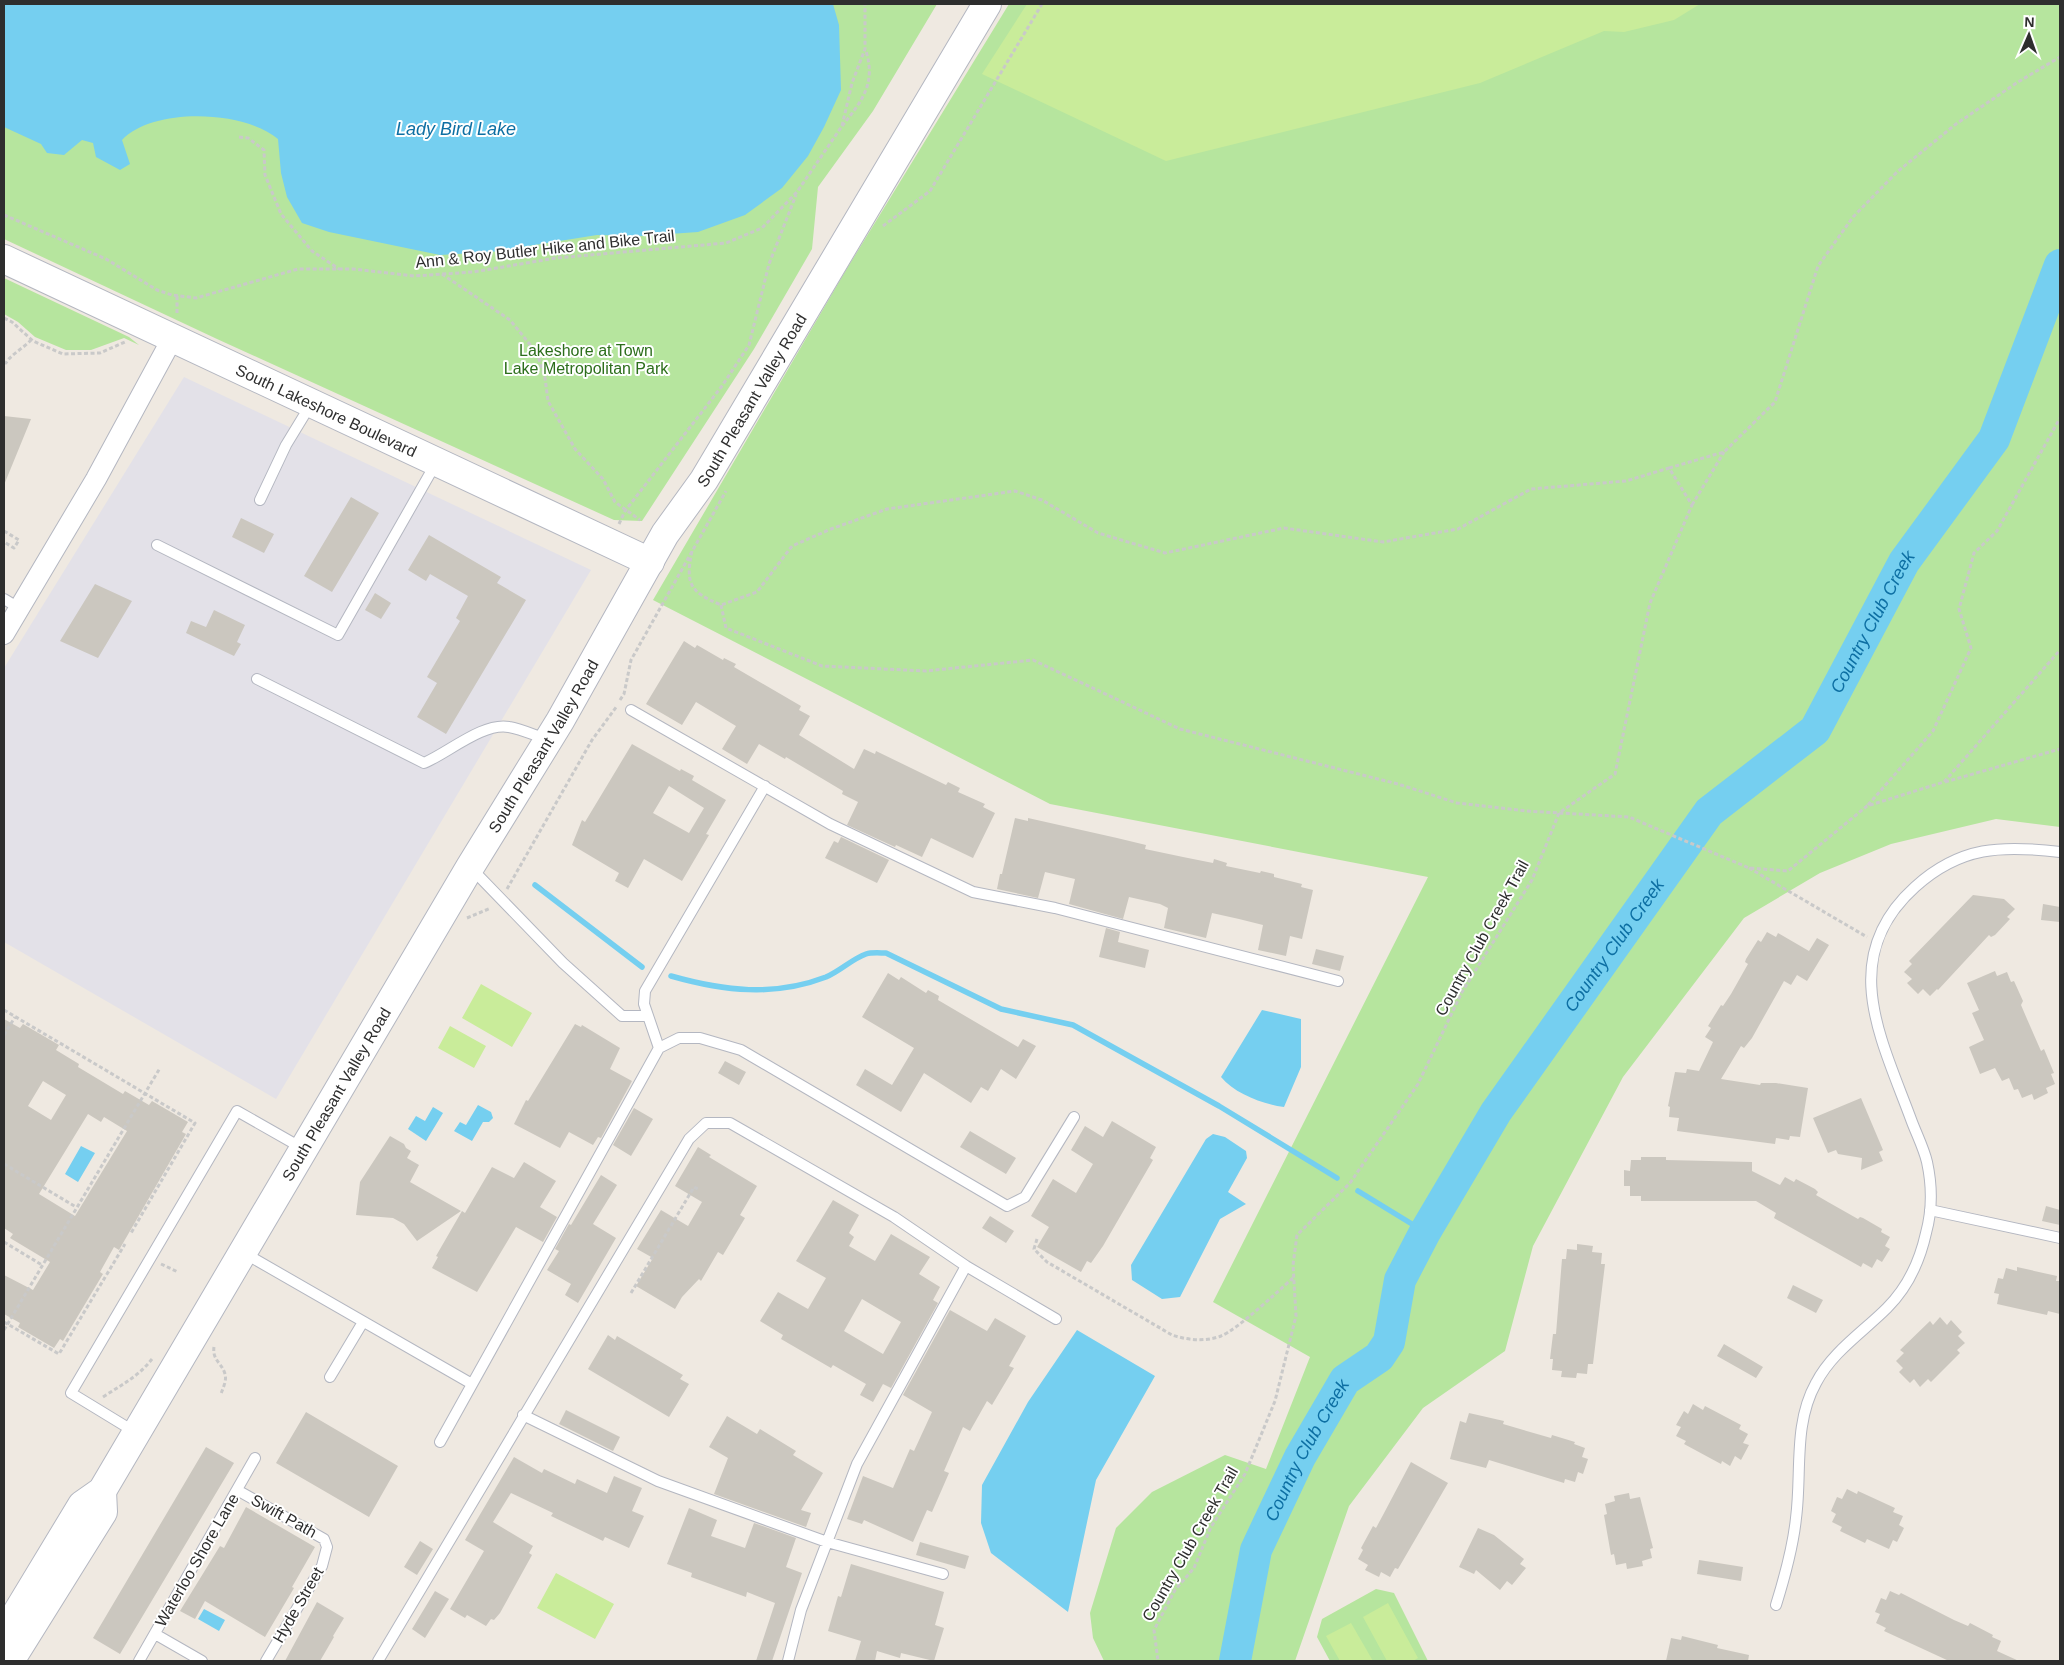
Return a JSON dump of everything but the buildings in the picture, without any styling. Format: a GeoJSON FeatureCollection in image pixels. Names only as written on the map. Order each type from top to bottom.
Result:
{"type":"FeatureCollection","features":[{"type":"Feature","properties":{"kind":"main road","name":"South Pleasant Valley Road"},"geometry":{"type":"LineString","coordinates":[[4,1634],[82,1505],[102,1491],[470,867],[550,740],[665,534],[704,480],[987,4]]}},
{"type":"Feature","properties":{"kind":"main road","name":"South Lakeshore Boulevard"},"geometry":{"type":"LineString","coordinates":[[4,259],[173,331],[311,404],[650,562]]}},
{"type":"Feature","properties":{"kind":"main road","name":"South Pleasant Valley Road"},"geometry":{"type":"LineString","coordinates":[[10,1661],[103,1512],[102,1491]]}},
{"type":"Feature","properties":{"kind":"street"},"geometry":{"type":"LineString","coordinates":[[4,634],[11,603],[96,480],[173,331]]}},
{"type":"Feature","properties":{"kind":"lane"},"geometry":{"type":"LineString","coordinates":[[260,500],[286,445],[311,404]]}},
{"type":"Feature","properties":{"kind":"lane"},"geometry":{"type":"LineString","coordinates":[[157,545],[338,635],[436,462]]}},
{"type":"Feature","properties":{"kind":"lane"},"geometry":{"type":"LineString","coordinates":[[257,679],[424,763],[443,755],[481,730],[507,726],[550,740]]}},
{"type":"Feature","properties":{"kind":"lane"},"geometry":{"type":"LineString","coordinates":[[631,710],[830,824],[973,892],[1055,908],[1338,981]]}},
{"type":"Feature","properties":{"kind":"lane"},"geometry":{"type":"LineString","coordinates":[[659,1048],[644,1004],[645,991],[765,786]]}},
{"type":"Feature","properties":{"kind":"lane"},"geometry":{"type":"LineString","coordinates":[[1776,1605],[1789,1564],[1797,1516],[1803,1416],[1815,1383],[1835,1355],[1889,1306],[1906,1284],[1927,1232],[1930,1210],[1930,1186],[1927,1161],[1876,1027],[1871,1000],[1870,978],[1876,942],[1889,916],[1907,894],[1930,873],[1956,859],[1980,850],[2002,848],[2060,852]]}},
{"type":"Feature","properties":{"kind":"lane"},"geometry":{"type":"LineString","coordinates":[[470,867],[563,963],[622,1016],[647,1016]]}},
{"type":"Feature","properties":{"kind":"lane"},"geometry":{"type":"LineString","coordinates":[[440,1442],[659,1048],[679,1038],[700,1038],[741,1050],[1007,1206],[1025,1196],[1074,1117]]}},
{"type":"Feature","properties":{"kind":"lane"},"geometry":{"type":"LineString","coordinates":[[136,1433],[71,1394],[237,1111],[305,1149]]}},
{"type":"Feature","properties":{"kind":"lane"},"geometry":{"type":"LineString","coordinates":[[378,1661],[689,1139],[706,1123],[730,1123],[894,1217],[966,1266],[1056,1319]]}},
{"type":"Feature","properties":{"kind":"lane"},"geometry":{"type":"LineString","coordinates":[[1930,1210],[2060,1238]]}},
{"type":"Feature","properties":{"kind":"lane"},"geometry":{"type":"LineString","coordinates":[[243,1253],[472,1384]]}},
{"type":"Feature","properties":{"kind":"lane"},"geometry":{"type":"LineString","coordinates":[[788,1661],[801,1610],[857,1464],[966,1266]]}},
{"type":"Feature","properties":{"kind":"lane"},"geometry":{"type":"LineString","coordinates":[[330,1377],[363,1322]]}},
{"type":"Feature","properties":{"kind":"lane"},"geometry":{"type":"LineString","coordinates":[[523,1415],[658,1481],[827,1542],[943,1574]]}},
{"type":"Feature","properties":{"kind":"lane","name":"Waterloo Shore Lane"},"geometry":{"type":"LineString","coordinates":[[139,1661],[255,1458]]}},
{"type":"Feature","properties":{"kind":"lane","name":"Swift Path"},"geometry":{"type":"LineString","coordinates":[[237,1490],[324,1539],[328,1547]]}},
{"type":"Feature","properties":{"kind":"lane","name":"Hyde Street"},"geometry":{"type":"LineString","coordinates":[[266,1661],[322,1566],[328,1547]]}},
{"type":"Feature","properties":{"kind":"lane"},"geometry":{"type":"LineString","coordinates":[[155,1634],[202,1661]]}},
{"type":"Feature","properties":{"kind":"path","name":"Ann & Roy Butler Hike and Bike Trail"},"geometry":{"type":"LineString","coordinates":[[4,216],[106,260],[157,290],[176,296],[196,298],[298,269],[340,269],[414,276],[473,272],[556,258],[726,243],[762,228],[797,192],[842,126],[852,83],[865,50],[865,4]]}},
{"type":"Feature","properties":{"kind":"path"},"geometry":{"type":"LineString","coordinates":[[880,228],[930,191],[1042,4]]}},
{"type":"Feature","properties":{"kind":"path"},"geometry":{"type":"LineString","coordinates":[[842,126],[864,96],[871,77],[870,65],[865,50]]}},
{"type":"Feature","properties":{"kind":"path"},"geometry":{"type":"LineString","coordinates":[[1559,813],[1615,774],[1650,603],[1692,505],[1724,452],[1774,402],[1818,266],[1853,217],[1897,172],[1956,124],[2018,82],[2060,57]]}},
{"type":"Feature","properties":{"kind":"path"},"geometry":{"type":"LineString","coordinates":[[239,137],[248,138],[264,150],[265,175],[281,214],[312,251],[340,269]]}},
{"type":"Feature","properties":{"kind":"path"},"geometry":{"type":"LineString","coordinates":[[619,524],[625,510],[722,386],[749,345],[769,264],[797,192]]}},
{"type":"Feature","properties":{"kind":"path"},"geometry":{"type":"LineString","coordinates":[[442,274],[510,320],[537,354],[545,378],[548,401],[575,449],[603,480],[615,502],[640,520]]}},
{"type":"Feature","properties":{"kind":"path"},"geometry":{"type":"LineString","coordinates":[[173,331],[177,316],[176,296]]}},
{"type":"Feature","properties":{"kind":"path"},"geometry":{"type":"LineString","coordinates":[[4,318],[12,322],[32,339],[63,354],[100,353],[125,342]]}},
{"type":"Feature","properties":{"kind":"path"},"geometry":{"type":"LineString","coordinates":[[4,363],[6,364],[10,357],[20,352],[32,339]]}},
{"type":"Feature","properties":{"kind":"path"},"geometry":{"type":"LineString","coordinates":[[1749,868],[1788,870],[1867,806],[1933,731],[1970,648],[1959,609],[1974,553],[1996,530],[2060,418]]}},
{"type":"Feature","properties":{"kind":"path"},"geometry":{"type":"LineString","coordinates":[[692,551],[688,566],[692,585],[698,596],[721,604],[758,592],[792,546],[831,528],[887,509],[1015,491],[1042,500],[1098,533],[1165,553],[1284,528],[1383,542],[1458,529],[1531,489],[1626,481],[1724,452]]}},
{"type":"Feature","properties":{"kind":"path"},"geometry":{"type":"LineString","coordinates":[[1669,468],[1692,505]]}},
{"type":"Feature","properties":{"kind":"path"},"geometry":{"type":"LineString","coordinates":[[501,899],[592,740],[624,694],[630,660],[653,623],[726,490]]}},
{"type":"Feature","properties":{"kind":"path"},"geometry":{"type":"LineString","coordinates":[[4,531],[19,540],[14,548],[4,542]]}},
{"type":"Feature","properties":{"kind":"path"},"geometry":{"type":"LineString","coordinates":[[721,604],[726,628],[822,666],[926,671],[1033,660],[1180,729],[1398,784],[1457,803],[1559,813],[1630,817],[1749,868],[1876,942]]}},
{"type":"Feature","properties":{"kind":"path"},"geometry":{"type":"LineString","coordinates":[[1944,782],[2060,650]]}},
{"type":"Feature","properties":{"kind":"path"},"geometry":{"type":"LineString","coordinates":[[1867,806],[1944,782],[2060,750]]}},
{"type":"Feature","properties":{"kind":"path","name":"Country Club Creek Trail"},"geometry":{"type":"LineString","coordinates":[[1158,1661],[1154,1630],[1175,1590],[1194,1568],[1211,1527],[1245,1474],[1275,1401],[1296,1316],[1294,1278],[1297,1235],[1350,1183],[1418,1084],[1462,992],[1532,880],[1559,813]]}},
{"type":"Feature","properties":{"kind":"path"},"geometry":{"type":"LineString","coordinates":[[4,1010],[194,1122],[131,1233]]}},
{"type":"Feature","properties":{"kind":"path"},"geometry":{"type":"LineString","coordinates":[[4,1035],[15,1017]]}},
{"type":"Feature","properties":{"kind":"path"},"geometry":{"type":"LineString","coordinates":[[4,1330],[6,1323],[160,1068]]}},
{"type":"Feature","properties":{"kind":"path"},"geometry":{"type":"LineString","coordinates":[[4,1164],[77,1207]]}},
{"type":"Feature","properties":{"kind":"path"},"geometry":{"type":"LineString","coordinates":[[631,1293],[694,1187],[698,1189]]}},
{"type":"Feature","properties":{"kind":"path"},"geometry":{"type":"LineString","coordinates":[[1037,1239],[1034,1249],[1047,1262],[1182,1339],[1202,1340],[1222,1336],[1294,1278]]}},
{"type":"Feature","properties":{"kind":"path"},"geometry":{"type":"LineString","coordinates":[[4,1242],[42,1265]]}},
{"type":"Feature","properties":{"kind":"path"},"geometry":{"type":"LineString","coordinates":[[6,1323],[59,1354],[125,1244]]}},
{"type":"Feature","properties":{"kind":"path"},"geometry":{"type":"LineString","coordinates":[[215,1344],[213,1353],[215,1359],[226,1377],[221,1394]]}},
{"type":"Feature","properties":{"kind":"path"},"geometry":{"type":"LineString","coordinates":[[102,1398],[132,1380],[143,1371],[153,1357]]}},
{"type":"Feature","properties":{"kind":"shaded area"},"geometry":{"type":"Polygon","coordinates":[[[184,377],[591,570],[276,1099],[4,942],[4,668],[184,377]]]}},
{"type":"Feature","properties":{"kind":"green space","name":"Lakeshore at Town Lake Metropolitan Park"},"geometry":{"type":"Polygon","coordinates":[[[803,4],[937,4],[873,111],[818,187],[812,249],[754,349],[642,521],[614,520],[217,339],[4,239],[4,100],[803,4]]]}},
{"type":"Feature","properties":{"kind":"green space"},"geometry":{"type":"Polygon","coordinates":[[[1009,4],[2060,4],[2060,827],[1996,819],[1891,844],[1820,873],[1744,918],[1623,1077],[1533,1246],[1505,1351],[1423,1408],[1349,1506],[1295,1661],[1104,1661],[1093,1638],[1090,1613],[1116,1528],[1152,1492],[1225,1455],[1266,1469],[1310,1357],[1213,1302],[1428,877],[1050,804],[653,600],[846,270],[1009,4]]]}},
{"type":"Feature","properties":{"kind":"green space"},"geometry":{"type":"Polygon","coordinates":[[[1027,4],[1700,4],[1674,20],[1624,32],[1604,31],[1480,83],[1166,161],[982,74],[1027,4]]]}},
{"type":"Feature","properties":{"kind":"green space"},"geometry":{"type":"Polygon","coordinates":[[[4,278],[129,337],[139,345],[124,338],[91,350],[66,350],[35,337],[18,322],[4,314],[4,278]]]}},
{"type":"Feature","properties":{"kind":"green space"},"geometry":{"type":"Polygon","coordinates":[[[481,984],[532,1013],[512,1047],[462,1018],[481,984]]]}},
{"type":"Feature","properties":{"kind":"green space"},"geometry":{"type":"Polygon","coordinates":[[[450,1026],[486,1046],[474,1068],[438,1048],[450,1026]]]}},
{"type":"Feature","properties":{"kind":"green space"},"geometry":{"type":"Polygon","coordinates":[[[556,1573],[614,1604],[595,1639],[537,1608],[556,1573]]]}},
{"type":"Feature","properties":{"kind":"green space"},"geometry":{"type":"Polygon","coordinates":[[[1376,1589],[1394,1593],[1428,1661],[1330,1661],[1317,1637],[1322,1619],[1376,1589]]]}},
{"type":"Feature","properties":{"kind":"green space"},"geometry":{"type":"Polygon","coordinates":[[[1388,1603],[1418,1658],[1413,1661],[1387,1661],[1363,1617],[1388,1603]]]}},
{"type":"Feature","properties":{"kind":"green space"},"geometry":{"type":"Polygon","coordinates":[[[1351,1623],[1373,1661],[1340,1661],[1326,1636],[1351,1623]]]}},
{"type":"Feature","properties":{"kind":"water","name":"Lady Bird Lake"},"geometry":{"type":"Polygon","coordinates":[[[4,4],[833,4],[839,25],[841,90],[808,156],[782,188],[745,215],[698,232],[641,236],[597,235],[491,252],[440,255],[329,232],[302,223],[287,197],[281,173],[278,139],[263,129],[244,122],[199,116],[155,122],[136,129],[122,140],[130,164],[120,170],[96,157],[93,143],[82,140],[64,155],[47,153],[41,144],[4,127],[4,4]]]}},
{"type":"Feature","properties":{"kind":"water"},"geometry":{"type":"Polygon","coordinates":[[[1262,1010],[1301,1019],[1301,1067],[1284,1107],[1250,1097],[1234,1088],[1221,1077],[1262,1010]]]}},
{"type":"Feature","properties":{"kind":"water"},"geometry":{"type":"Polygon","coordinates":[[[478,1105],[491,1112],[493,1118],[489,1122],[483,1122],[472,1141],[454,1131],[460,1122],[466,1125],[478,1105]]]}},
{"type":"Feature","properties":{"kind":"water"},"geometry":{"type":"Polygon","coordinates":[[[433,1107],[443,1113],[426,1141],[408,1129],[416,1116],[425,1121],[433,1107]]]}},
{"type":"Feature","properties":{"kind":"water"},"geometry":{"type":"Polygon","coordinates":[[[1213,1134],[1225,1137],[1246,1151],[1247,1158],[1228,1192],[1246,1204],[1220,1219],[1180,1297],[1162,1299],[1132,1280],[1131,1265],[1206,1139],[1213,1134]]]}},
{"type":"Feature","properties":{"kind":"water"},"geometry":{"type":"Polygon","coordinates":[[[81,1146],[95,1153],[78,1182],[65,1174],[81,1146]]]}},
{"type":"Feature","properties":{"kind":"water"},"geometry":{"type":"Polygon","coordinates":[[[1077,1330],[1155,1376],[1096,1480],[1068,1612],[991,1553],[981,1523],[982,1485],[1028,1402],[1077,1330]]]}},
{"type":"Feature","properties":{"kind":"water"},"geometry":{"type":"Polygon","coordinates":[[[204,1609],[225,1620],[219,1631],[198,1619],[204,1609]]]}},
{"type":"Feature","properties":{"kind":"waterway","name":"Country Club Creek"},"geometry":{"type":"LineString","coordinates":[[1235,1661],[1256,1550],[1300,1457],[1345,1380],[1379,1357],[1389,1342],[1400,1280],[1425,1232],[1496,1112],[1709,812],[1815,730],[1904,562],[1994,439],[2060,265]]}},
{"type":"Feature","properties":{"kind":"waterway"},"geometry":{"type":"LineString","coordinates":[[535,885],[642,967]]}},
{"type":"Feature","properties":{"kind":"waterway"},"geometry":{"type":"LineString","coordinates":[[671,976],[710,985],[749,990],[787,987],[826,977],[866,954],[886,953],[1001,1009],[1073,1025],[1219,1106],[1337,1178]]}},
{"type":"Feature","properties":{"kind":"waterway"},"geometry":{"type":"LineString","coordinates":[[1358,1191],[1425,1232]]}}]}
